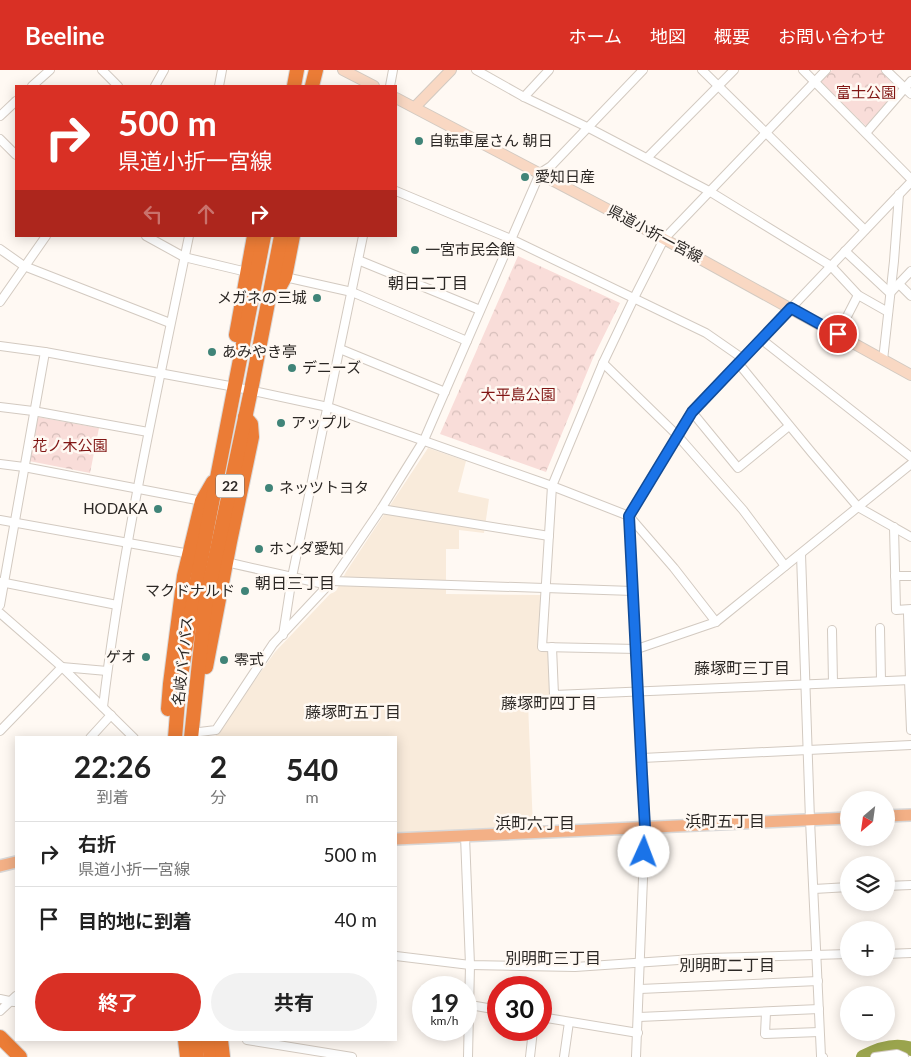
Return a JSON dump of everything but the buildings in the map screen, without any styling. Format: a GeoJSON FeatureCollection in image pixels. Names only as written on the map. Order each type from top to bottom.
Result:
{"type":"FeatureCollection","features":[{"type":"Feature","properties":{"kind":"highway"},"geometry":{"type":"LineString","coordinates":[[294,85],[297,70]]}},
{"type":"Feature","properties":{"kind":"highway"},"geometry":{"type":"LineString","coordinates":[[312,85],[316,70]]}},
{"type":"Feature","properties":{"kind":"highway","name":"22"},"geometry":{"type":"LineString","coordinates":[[241,360],[235,341],[254,237]]}},
{"type":"Feature","properties":{"kind":"highway","name":"名岐バイパス"},"geometry":{"type":"LineString","coordinates":[[175,736],[179,688],[194,596],[264,237]]}},
{"type":"Feature","properties":{"kind":"highway"},"geometry":{"type":"LineString","coordinates":[[285,237],[286,270]]}},
{"type":"Feature","properties":{"kind":"highway","name":"名岐バイパス"},"geometry":{"type":"LineString","coordinates":[[191,735],[205,606],[268,300],[285,237]]}},
{"type":"Feature","properties":{"kind":"highway","name":"22"},"geometry":{"type":"LineString","coordinates":[[268,300],[280,286],[286,270]]}},
{"type":"Feature","properties":{"kind":"highway","name":"22"},"geometry":{"type":"LineString","coordinates":[[196,690],[207,665],[252,437],[251,424],[245,416]]}},
{"type":"Feature","properties":{"kind":"highway","name":"22"},"geometry":{"type":"LineString","coordinates":[[166,736],[170,684],[184,576],[202,501],[218,475]]}},
{"type":"Feature","properties":{"kind":"highway"},"geometry":{"type":"LineString","coordinates":[[223,519],[230,542]]}},
{"type":"Feature","properties":{"kind":"highway"},"geometry":{"type":"LineString","coordinates":[[184,576],[194,596]]}},
{"type":"Feature","properties":{"kind":"highway"},"geometry":{"type":"LineString","coordinates":[[0,1037],[20,1057]]}},
{"type":"Feature","properties":{"kind":"highway"},"geometry":{"type":"LineString","coordinates":[[184,1041],[187,1057]]}},
{"type":"Feature","properties":{"kind":"highway"},"geometry":{"type":"LineString","coordinates":[[195,1041],[197,1057]]}},
{"type":"Feature","properties":{"kind":"highway"},"geometry":{"type":"LineString","coordinates":[[208,1041],[211,1057]]}},
{"type":"Feature","properties":{"kind":"highway"},"geometry":{"type":"LineString","coordinates":[[221,1041],[223,1057]]}},
{"type":"Feature","properties":{"kind":"main road"},"geometry":{"type":"LineString","coordinates":[[343,70],[372,85]]}},
{"type":"Feature","properties":{"kind":"main road"},"geometry":{"type":"LineString","coordinates":[[415,106],[451,70]]}},
{"type":"Feature","properties":{"kind":"main road","name":"県道小折一宮線"},"geometry":{"type":"LineString","coordinates":[[397,98],[415,106],[664,238],[911,375]]}},
{"type":"Feature","properties":{"kind":"main road"},"geometry":{"type":"LineString","coordinates":[[895,816],[911,815]]}},
{"type":"Feature","properties":{"kind":"main road"},"geometry":{"type":"LineString","coordinates":[[397,839],[840,818]]}},
{"type":"Feature","properties":{"kind":"main road"},"geometry":{"type":"LineString","coordinates":[[0,866],[15,862]]}},
{"type":"Feature","properties":{"kind":"street"},"geometry":{"type":"LineString","coordinates":[[33,85],[50,70]]}},
{"type":"Feature","properties":{"kind":"street"},"geometry":{"type":"LineString","coordinates":[[102,70],[117,85]]}},
{"type":"Feature","properties":{"kind":"street"},"geometry":{"type":"LineString","coordinates":[[156,85],[164,70]]}},
{"type":"Feature","properties":{"kind":"street"},"geometry":{"type":"LineString","coordinates":[[219,85],[222,70]]}},
{"type":"Feature","properties":{"kind":"street"},"geometry":{"type":"LineString","coordinates":[[390,85],[394,70]]}},
{"type":"Feature","properties":{"kind":"street"},"geometry":{"type":"LineString","coordinates":[[476,70],[524,97],[587,127],[709,191],[831,266],[858,295],[888,312]]}},
{"type":"Feature","properties":{"kind":"street"},"geometry":{"type":"LineString","coordinates":[[524,97],[549,70]]}},
{"type":"Feature","properties":{"kind":"street"},"geometry":{"type":"LineString","coordinates":[[191,735],[216,730],[273,644],[330,583],[381,509],[424,440],[540,173],[551,166],[643,70]]}},
{"type":"Feature","properties":{"kind":"street"},"geometry":{"type":"LineString","coordinates":[[702,70],[865,230]]}},
{"type":"Feature","properties":{"kind":"street"},"geometry":{"type":"LineString","coordinates":[[647,158],[734,70]]}},
{"type":"Feature","properties":{"kind":"street"},"geometry":{"type":"LineString","coordinates":[[636,1057],[645,827],[629,516],[692,412],[911,180],[802,70]]}},
{"type":"Feature","properties":{"kind":"street"},"geometry":{"type":"LineString","coordinates":[[826,70],[664,238],[634,298],[603,363],[552,486],[542,646],[637,649],[716,622],[911,464]]}},
{"type":"Feature","properties":{"kind":"street"},"geometry":{"type":"LineString","coordinates":[[886,70],[911,94]]}},
{"type":"Feature","properties":{"kind":"street"},"geometry":{"type":"LineString","coordinates":[[866,133],[911,81]]}},
{"type":"Feature","properties":{"kind":"street"},"geometry":{"type":"LineString","coordinates":[[0,116],[15,102]]}},
{"type":"Feature","properties":{"kind":"street"},"geometry":{"type":"LineString","coordinates":[[0,139],[15,154]]}},
{"type":"Feature","properties":{"kind":"street"},"geometry":{"type":"LineString","coordinates":[[397,191],[511,239],[706,333],[741,361],[790,426],[858,507],[911,537]]}},
{"type":"Feature","properties":{"kind":"street"},"geometry":{"type":"LineString","coordinates":[[883,360],[899,194]]}},
{"type":"Feature","properties":{"kind":"street"},"geometry":{"type":"LineString","coordinates":[[0,302],[45,237]]}},
{"type":"Feature","properties":{"kind":"street"},"geometry":{"type":"LineString","coordinates":[[148,237],[184,257],[247,272]]}},
{"type":"Feature","properties":{"kind":"street"},"geometry":{"type":"LineString","coordinates":[[103,707],[117,605],[148,432],[189,237]]}},
{"type":"Feature","properties":{"kind":"street"},"geometry":{"type":"LineString","coordinates":[[282,635],[292,577],[363,237]]}},
{"type":"Feature","properties":{"kind":"street"},"geometry":{"type":"LineString","coordinates":[[0,249],[24,266],[170,323]]}},
{"type":"Feature","properties":{"kind":"street"},"geometry":{"type":"LineString","coordinates":[[845,251],[890,293]]}},
{"type":"Feature","properties":{"kind":"street"},"geometry":{"type":"LineString","coordinates":[[358,260],[480,310]]}},
{"type":"Feature","properties":{"kind":"street"},"geometry":{"type":"LineString","coordinates":[[286,270],[352,292],[467,341]]}},
{"type":"Feature","properties":{"kind":"street"},"geometry":{"type":"LineString","coordinates":[[890,293],[911,272]]}},
{"type":"Feature","properties":{"kind":"street"},"geometry":{"type":"LineString","coordinates":[[899,284],[911,296]]}},
{"type":"Feature","properties":{"kind":"street"},"geometry":{"type":"LineString","coordinates":[[838,334],[858,295]]}},
{"type":"Feature","properties":{"kind":"street"},"geometry":{"type":"LineString","coordinates":[[761,339],[911,457]]}},
{"type":"Feature","properties":{"kind":"street"},"geometry":{"type":"LineString","coordinates":[[0,346],[45,352],[160,373],[328,407],[552,486],[629,516],[674,568],[716,622]]}},
{"type":"Feature","properties":{"kind":"street"},"geometry":{"type":"LineString","coordinates":[[340,349],[445,392]]}},
{"type":"Feature","properties":{"kind":"street"},"geometry":{"type":"LineString","coordinates":[[0,605],[2,582],[15,522],[33,411],[45,352]]}},
{"type":"Feature","properties":{"kind":"street"},"geometry":{"type":"LineString","coordinates":[[603,363],[677,434],[743,510],[785,566]]}},
{"type":"Feature","properties":{"kind":"street"},"geometry":{"type":"LineString","coordinates":[[0,407],[33,411],[148,432]]}},
{"type":"Feature","properties":{"kind":"street"},"geometry":{"type":"LineString","coordinates":[[692,412],[738,468],[790,426]]}},
{"type":"Feature","properties":{"kind":"street"},"geometry":{"type":"LineString","coordinates":[[0,464],[202,501]]}},
{"type":"Feature","properties":{"kind":"street"},"geometry":{"type":"LineString","coordinates":[[381,509],[548,536]]}},
{"type":"Feature","properties":{"kind":"street"},"geometry":{"type":"LineString","coordinates":[[0,520],[190,554]]}},
{"type":"Feature","properties":{"kind":"street"},"geometry":{"type":"LineString","coordinates":[[894,527],[896,610],[909,611],[911,730]]}},
{"type":"Feature","properties":{"kind":"street"},"geometry":{"type":"LineString","coordinates":[[801,554],[810,820],[818,954],[819,1032],[822,1057]]}},
{"type":"Feature","properties":{"kind":"street"},"geometry":{"type":"LineString","coordinates":[[226,562],[292,577],[330,583],[633,591]]}},
{"type":"Feature","properties":{"kind":"street"},"geometry":{"type":"LineString","coordinates":[[895,576],[911,576]]}},
{"type":"Feature","properties":{"kind":"street"},"geometry":{"type":"LineString","coordinates":[[2,582],[117,605]]}},
{"type":"Feature","properties":{"kind":"street"},"geometry":{"type":"LineString","coordinates":[[0,613],[62,667],[132,736]]}},
{"type":"Feature","properties":{"kind":"street"},"geometry":{"type":"LineString","coordinates":[[880,628],[880,681]]}},
{"type":"Feature","properties":{"kind":"street"},"geometry":{"type":"LineString","coordinates":[[832,630],[833,683]]}},
{"type":"Feature","properties":{"kind":"street"},"geometry":{"type":"LineString","coordinates":[[552,647],[554,696],[910,680]]}},
{"type":"Feature","properties":{"kind":"street"},"geometry":{"type":"LineString","coordinates":[[62,667],[107,671]]}},
{"type":"Feature","properties":{"kind":"street"},"geometry":{"type":"LineString","coordinates":[[0,731],[62,667]]}},
{"type":"Feature","properties":{"kind":"street"},"geometry":{"type":"LineString","coordinates":[[92,736],[111,715]]}},
{"type":"Feature","properties":{"kind":"street"},"geometry":{"type":"LineString","coordinates":[[642,758],[911,745]]}},
{"type":"Feature","properties":{"kind":"street"},"geometry":{"type":"LineString","coordinates":[[464,836],[470,976]]}},
{"type":"Feature","properties":{"kind":"street"},"geometry":{"type":"LineString","coordinates":[[895,886],[911,885]]}},
{"type":"Feature","properties":{"kind":"street"},"geometry":{"type":"LineString","coordinates":[[814,889],[840,888]]}},
{"type":"Feature","properties":{"kind":"street"},"geometry":{"type":"LineString","coordinates":[[895,954],[911,953]]}},
{"type":"Feature","properties":{"kind":"street"},"geometry":{"type":"LineString","coordinates":[[397,956],[470,965],[566,967],[640,964],[708,958],[840,954]]}},
{"type":"Feature","properties":{"kind":"street"},"geometry":{"type":"LineString","coordinates":[[640,990],[818,981]]}},
{"type":"Feature","properties":{"kind":"street"},"geometry":{"type":"LineString","coordinates":[[0,999],[14,1000]]}},
{"type":"Feature","properties":{"kind":"street"},"geometry":{"type":"LineString","coordinates":[[0,1011],[14,1000]]}},
{"type":"Feature","properties":{"kind":"street"},"geometry":{"type":"LineString","coordinates":[[639,1017],[819,1009]]}},
{"type":"Feature","properties":{"kind":"street"},"geometry":{"type":"LineString","coordinates":[[766,1012],[765,1034],[819,1032]]}},
{"type":"Feature","properties":{"kind":"street"},"geometry":{"type":"LineString","coordinates":[[552,1019],[638,1033]]}},
{"type":"Feature","properties":{"kind":"street"},"geometry":{"type":"LineString","coordinates":[[564,1057],[569,1022]]}},
{"type":"Feature","properties":{"kind":"street"},"geometry":{"type":"LineString","coordinates":[[258,1041],[352,1057]]}},
{"type":"Feature","properties":{"kind":"street"},"geometry":{"type":"LineString","coordinates":[[468,1057],[469,1041]]}},
{"type":"Feature","properties":{"kind":"street"},"geometry":{"type":"LineString","coordinates":[[530,1057],[532,1041]]}},
{"type":"Feature","properties":{"kind":"street"},"geometry":{"type":"LineString","coordinates":[[875,1057],[896,1054],[904,1057]]}},
{"type":"Feature","properties":{"kind":"shaded area"},"geometry":{"type":"Polygon","coordinates":[[[428,448],[466,461],[458,492],[489,499],[484,533],[459,530],[459,549],[446,549],[446,594],[541,595],[538,649],[549,650],[551,701],[528,703],[533,828],[397,836],[397,736],[215,736],[275,652],[330,594],[336,591],[346,572],[428,448]]]}},
{"type":"Feature","properties":{"kind":"green space","name":"富士公園"},"geometry":{"type":"Polygon","coordinates":[[[832,70],[881,70],[900,88],[867,127],[820,82],[832,70]]]}},
{"type":"Feature","properties":{"kind":"green space","name":"大平島公園"},"geometry":{"type":"Polygon","coordinates":[[[518,256],[620,303],[593,358],[546,472],[440,434],[518,256]]]}},
{"type":"Feature","properties":{"kind":"green space","name":"花ノ木公園"},"geometry":{"type":"Polygon","coordinates":[[[38,417],[99,428],[90,473],[29,461],[38,417]]]}},
{"type":"Feature","properties":{"kind":"waterway"},"geometry":{"type":"LineString","coordinates":[[863,1057],[887,1048],[905,1047],[911,1049]]}},
{"type":"Feature","properties":{"kind":"place","name":"自転車屋さん 朝日"},"geometry":{"type":"Point","coordinates":[419,141]}},
{"type":"Feature","properties":{"kind":"place","name":"愛知日産"},"geometry":{"type":"Point","coordinates":[525,177]}},
{"type":"Feature","properties":{"kind":"place","name":"一宮市民会館"},"geometry":{"type":"Point","coordinates":[415,250]}},
{"type":"Feature","properties":{"kind":"place","name":"メガネの三城"},"geometry":{"type":"Point","coordinates":[317,298]}},
{"type":"Feature","properties":{"kind":"place","name":"あみやき亭"},"geometry":{"type":"Point","coordinates":[212,352]}},
{"type":"Feature","properties":{"kind":"place","name":"デニーズ"},"geometry":{"type":"Point","coordinates":[292,368]}},
{"type":"Feature","properties":{"kind":"place","name":"アップル"},"geometry":{"type":"Point","coordinates":[281,423]}},
{"type":"Feature","properties":{"kind":"place","name":"ネッツトヨタ"},"geometry":{"type":"Point","coordinates":[269,488]}},
{"type":"Feature","properties":{"kind":"place","name":"HODAKA"},"geometry":{"type":"Point","coordinates":[158,509]}},
{"type":"Feature","properties":{"kind":"place","name":"ホンダ愛知"},"geometry":{"type":"Point","coordinates":[259,549]}},
{"type":"Feature","properties":{"kind":"place","name":"マクドナルド"},"geometry":{"type":"Point","coordinates":[245,591]}},
{"type":"Feature","properties":{"kind":"place","name":"ゲオ"},"geometry":{"type":"Point","coordinates":[146,657]}},
{"type":"Feature","properties":{"kind":"place","name":"零式"},"geometry":{"type":"Point","coordinates":[224,660]}},
{"type":"Feature","properties":{"kind":"district","name":"朝日二丁目"},"geometry":{"type":"Point","coordinates":[428,283]}},
{"type":"Feature","properties":{"kind":"district","name":"朝日三丁目"},"geometry":{"type":"Point","coordinates":[295,583]}},
{"type":"Feature","properties":{"kind":"district","name":"藤塚町三丁目"},"geometry":{"type":"Point","coordinates":[742,668]}},
{"type":"Feature","properties":{"kind":"district","name":"藤塚町四丁目"},"geometry":{"type":"Point","coordinates":[549,703]}},
{"type":"Feature","properties":{"kind":"district","name":"藤塚町五丁目"},"geometry":{"type":"Point","coordinates":[353,712]}},
{"type":"Feature","properties":{"kind":"district","name":"浜町五丁目"},"geometry":{"type":"Point","coordinates":[725,821]}},
{"type":"Feature","properties":{"kind":"district","name":"浜町六丁目"},"geometry":{"type":"Point","coordinates":[535,823]}},
{"type":"Feature","properties":{"kind":"district","name":"別明町三丁目"},"geometry":{"type":"Point","coordinates":[553,958]}},
{"type":"Feature","properties":{"kind":"district","name":"別明町二丁目"},"geometry":{"type":"Point","coordinates":[727,965]}},
{"type":"Feature","properties":{"kind":"route"},"geometry":{"type":"LineString","coordinates":[[644,852],[645,827],[629,516],[692,412],[791,308],[838,334]]}}]}
